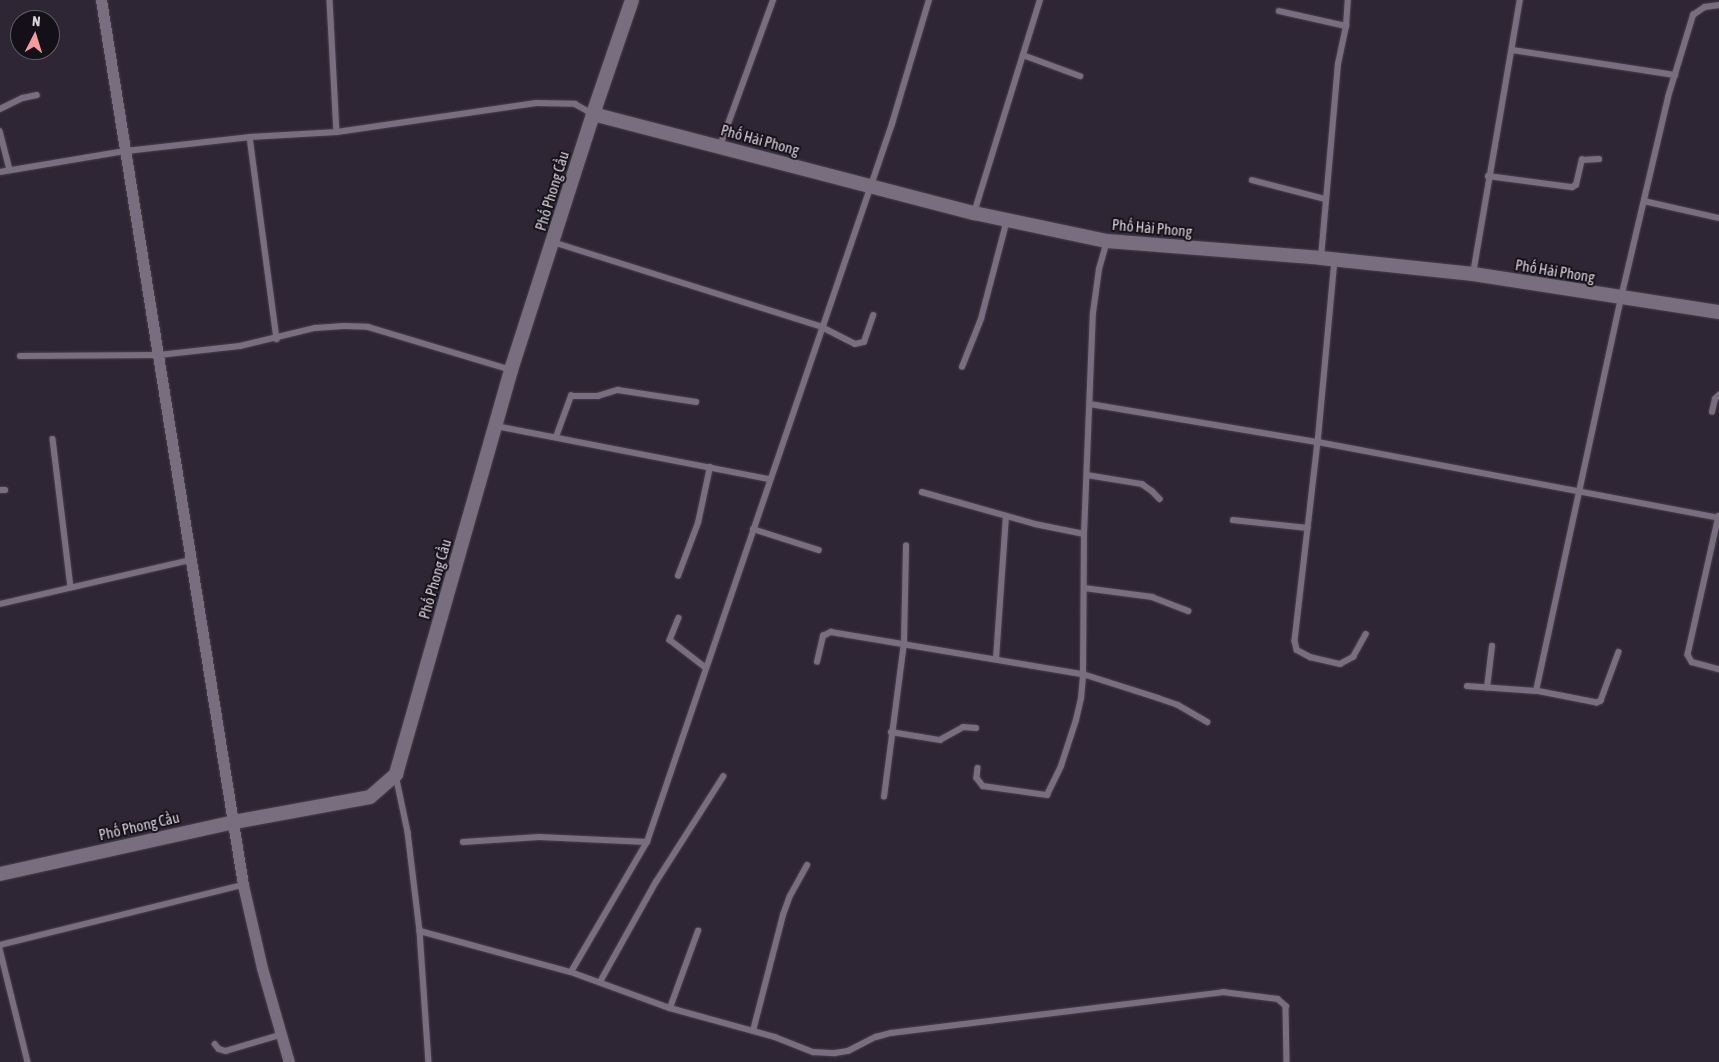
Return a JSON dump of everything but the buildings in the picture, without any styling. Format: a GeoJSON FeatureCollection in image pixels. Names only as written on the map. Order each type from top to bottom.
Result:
{"type":"FeatureCollection","features":[{"type":"Feature","properties":{"kind":"street"},"geometry":{"type":"LineString","coordinates":[[101,0],[243,885],[280,1035],[289,1062]]}},
{"type":"Feature","properties":{"kind":"street","name":"Phố Phong Cầu"},"geometry":{"type":"LineString","coordinates":[[0,874],[234,822],[370,796],[396,774],[511,370],[593,114],[632,0]]}},
{"type":"Feature","properties":{"kind":"street","name":"Phố Hải Phong"},"geometry":{"type":"LineString","coordinates":[[593,114],[974,213],[1102,240],[1328,259],[1473,274],[1719,312]]}},
{"type":"Feature","properties":{"kind":"lane"},"geometry":{"type":"LineString","coordinates":[[330,0],[337,132]]}},
{"type":"Feature","properties":{"kind":"lane"},"geometry":{"type":"LineString","coordinates":[[720,146],[773,0]]}},
{"type":"Feature","properties":{"kind":"lane"},"geometry":{"type":"LineString","coordinates":[[571,972],[647,842],[769,479],[892,124],[929,0]]}},
{"type":"Feature","properties":{"kind":"lane"},"geometry":{"type":"LineString","coordinates":[[974,213],[1040,0]]}},
{"type":"Feature","properties":{"kind":"lane"},"geometry":{"type":"LineString","coordinates":[[1348,0],[1346,26],[1338,64],[1325,199],[1328,259],[1318,442],[1296,641],[1297,650],[1310,657],[1340,664],[1354,657],[1366,634]]}},
{"type":"Feature","properties":{"kind":"lane"},"geometry":{"type":"LineString","coordinates":[[1473,274],[1488,176],[1520,0]]}},
{"type":"Feature","properties":{"kind":"lane"},"geometry":{"type":"LineString","coordinates":[[1536,691],[1621,298],[1658,137],[1693,15],[1698,10],[1717,3]]}},
{"type":"Feature","properties":{"kind":"lane"},"geometry":{"type":"LineString","coordinates":[[1279,11],[1346,26]]}},
{"type":"Feature","properties":{"kind":"lane"},"geometry":{"type":"LineString","coordinates":[[1512,50],[1675,75]]}},
{"type":"Feature","properties":{"kind":"lane"},"geometry":{"type":"LineString","coordinates":[[1023,55],[1080,76]]}},
{"type":"Feature","properties":{"kind":"lane"},"geometry":{"type":"LineString","coordinates":[[0,109],[24,98],[37,95]]}},
{"type":"Feature","properties":{"kind":"lane"},"geometry":{"type":"LineString","coordinates":[[0,172],[126,151],[250,137],[337,132],[536,103],[574,104],[593,114]]}},
{"type":"Feature","properties":{"kind":"lane"},"geometry":{"type":"LineString","coordinates":[[0,131],[10,170]]}},
{"type":"Feature","properties":{"kind":"lane"},"geometry":{"type":"LineString","coordinates":[[250,137],[277,339]]}},
{"type":"Feature","properties":{"kind":"lane"},"geometry":{"type":"LineString","coordinates":[[1488,176],[1572,187],[1576,185],[1582,160],[1599,159]]}},
{"type":"Feature","properties":{"kind":"lane"},"geometry":{"type":"LineString","coordinates":[[1252,180],[1325,199]]}},
{"type":"Feature","properties":{"kind":"lane"},"geometry":{"type":"LineString","coordinates":[[1644,201],[1719,218]]}},
{"type":"Feature","properties":{"kind":"lane"},"geometry":{"type":"LineString","coordinates":[[962,367],[981,319],[1007,220]]}},
{"type":"Feature","properties":{"kind":"lane"},"geometry":{"type":"LineString","coordinates":[[978,768],[977,778],[983,786],[1047,795],[1066,753],[1081,699],[1083,674],[1084,534],[1093,313],[1102,240]]}},
{"type":"Feature","properties":{"kind":"lane"},"geometry":{"type":"LineString","coordinates":[[553,242],[822,327],[855,344],[864,342],[873,316]]}},
{"type":"Feature","properties":{"kind":"lane"},"geometry":{"type":"LineString","coordinates":[[20,356],[159,355],[240,346],[277,339],[315,328],[368,327],[511,370]]}},
{"type":"Feature","properties":{"kind":"lane"},"geometry":{"type":"LineString","coordinates":[[556,437],[571,396],[598,396],[618,390],[696,402]]}},
{"type":"Feature","properties":{"kind":"lane"},"geometry":{"type":"LineString","coordinates":[[1712,412],[1715,399],[1719,395]]}},
{"type":"Feature","properties":{"kind":"lane"},"geometry":{"type":"LineString","coordinates":[[1090,404],[1318,442],[1719,517],[1688,654],[1692,662],[1719,669]]}},
{"type":"Feature","properties":{"kind":"lane"},"geometry":{"type":"LineString","coordinates":[[494,426],[769,479]]}},
{"type":"Feature","properties":{"kind":"lane"},"geometry":{"type":"LineString","coordinates":[[53,439],[70,587]]}},
{"type":"Feature","properties":{"kind":"lane"},"geometry":{"type":"LineString","coordinates":[[678,576],[698,523],[710,467]]}},
{"type":"Feature","properties":{"kind":"lane"},"geometry":{"type":"LineString","coordinates":[[1087,475],[1142,484],[1152,490],[1160,500]]}},
{"type":"Feature","properties":{"kind":"lane"},"geometry":{"type":"LineString","coordinates":[[922,492],[1006,516],[1084,534]]}},
{"type":"Feature","properties":{"kind":"lane"},"geometry":{"type":"LineString","coordinates":[[996,659],[1006,516]]}},
{"type":"Feature","properties":{"kind":"lane"},"geometry":{"type":"LineString","coordinates":[[1233,520],[1308,528]]}},
{"type":"Feature","properties":{"kind":"lane"},"geometry":{"type":"LineString","coordinates":[[753,529],[819,550]]}},
{"type":"Feature","properties":{"kind":"lane"},"geometry":{"type":"LineString","coordinates":[[884,797],[904,643],[906,546]]}},
{"type":"Feature","properties":{"kind":"lane"},"geometry":{"type":"LineString","coordinates":[[0,604],[190,560]]}},
{"type":"Feature","properties":{"kind":"lane"},"geometry":{"type":"LineString","coordinates":[[1084,588],[1152,597],[1188,611]]}},
{"type":"Feature","properties":{"kind":"lane"},"geometry":{"type":"LineString","coordinates":[[679,618],[670,640],[705,667]]}},
{"type":"Feature","properties":{"kind":"lane"},"geometry":{"type":"LineString","coordinates":[[817,662],[826,633],[904,643],[1083,674],[1158,698],[1208,722]]}},
{"type":"Feature","properties":{"kind":"lane"},"geometry":{"type":"LineString","coordinates":[[1487,688],[1492,646]]}},
{"type":"Feature","properties":{"kind":"lane"},"geometry":{"type":"LineString","coordinates":[[1467,686],[1536,691],[1597,703],[1601,701],[1619,652]]}},
{"type":"Feature","properties":{"kind":"lane"},"geometry":{"type":"LineString","coordinates":[[892,732],[940,740],[963,727],[976,728]]}},
{"type":"Feature","properties":{"kind":"lane"},"geometry":{"type":"LineString","coordinates":[[396,774],[408,832],[420,931],[428,1062]]}},
{"type":"Feature","properties":{"kind":"lane"},"geometry":{"type":"LineString","coordinates":[[600,982],[656,882],[724,777]]}},
{"type":"Feature","properties":{"kind":"lane"},"geometry":{"type":"LineString","coordinates":[[464,842],[539,837],[647,842]]}},
{"type":"Feature","properties":{"kind":"lane"},"geometry":{"type":"LineString","coordinates":[[753,1031],[783,915],[790,896],[806,865]]}},
{"type":"Feature","properties":{"kind":"lane"},"geometry":{"type":"LineString","coordinates":[[0,945],[243,885]]}},
{"type":"Feature","properties":{"kind":"lane"},"geometry":{"type":"LineString","coordinates":[[420,931],[571,972],[670,1008],[753,1031],[813,1052],[835,1053],[848,1051],[876,1037],[892,1034],[1223,992],[1278,999],[1286,1006],[1288,1062]]}},
{"type":"Feature","properties":{"kind":"lane"},"geometry":{"type":"LineString","coordinates":[[670,1008],[698,931]]}},
{"type":"Feature","properties":{"kind":"lane"},"geometry":{"type":"LineString","coordinates":[[0,949],[28,1062]]}},
{"type":"Feature","properties":{"kind":"lane"},"geometry":{"type":"LineString","coordinates":[[215,1044],[219,1049],[226,1051],[280,1035]]}}]}
